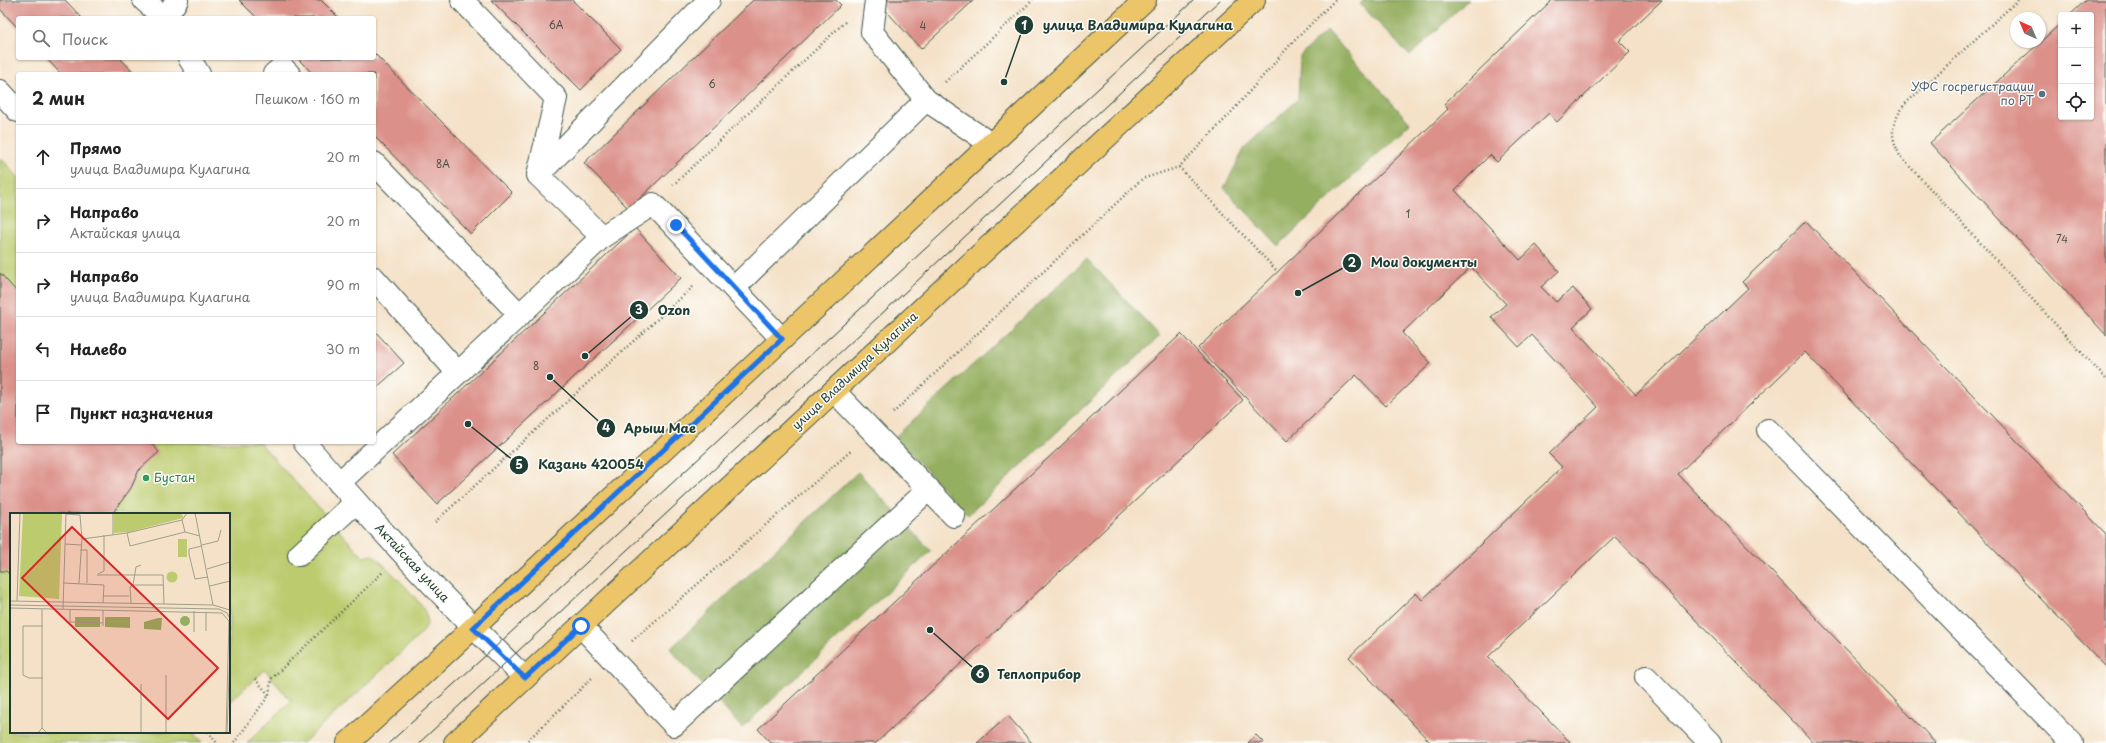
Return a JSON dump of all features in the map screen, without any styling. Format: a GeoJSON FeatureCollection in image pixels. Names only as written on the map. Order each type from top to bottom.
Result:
{"type":"FeatureCollection","features":[{"type":"Feature","properties":{"kind":"main road"},"geometry":{"type":"LineString","coordinates":[[348,743],[1145,0]]}},
{"type":"Feature","properties":{"kind":"main road","name":"улица Владимира Кулагина"},"geometry":{"type":"LineString","coordinates":[[455,743],[1254,0]]}},
{"type":"Feature","properties":{"kind":"street"},"geometry":{"type":"LineString","coordinates":[[144,0],[162,16]]}},
{"type":"Feature","properties":{"kind":"street"},"geometry":{"type":"LineString","coordinates":[[165,16],[177,0]]}},
{"type":"Feature","properties":{"kind":"street"},"geometry":{"type":"LineString","coordinates":[[462,0],[556,98],[538,175]]}},
{"type":"Feature","properties":{"kind":"street"},"geometry":{"type":"LineString","coordinates":[[538,175],[709,0]]}},
{"type":"Feature","properties":{"kind":"street"},"geometry":{"type":"LineString","coordinates":[[876,0],[872,32],[926,100],[991,144]]}},
{"type":"Feature","properties":{"kind":"street"},"geometry":{"type":"LineString","coordinates":[[190,60],[198,72]]}},
{"type":"Feature","properties":{"kind":"street"},"geometry":{"type":"LineString","coordinates":[[276,72],[282,67],[287,72]]}},
{"type":"Feature","properties":{"kind":"street"},"geometry":{"type":"LineString","coordinates":[[0,91],[16,109]]}},
{"type":"Feature","properties":{"kind":"street"},"geometry":{"type":"LineString","coordinates":[[734,288],[926,100]]}},
{"type":"Feature","properties":{"kind":"street"},"geometry":{"type":"LineString","coordinates":[[376,165],[520,315]]}},
{"type":"Feature","properties":{"kind":"street"},"geometry":{"type":"LineString","coordinates":[[538,175],[602,237]]}},
{"type":"Feature","properties":{"kind":"street"},"geometry":{"type":"LineString","coordinates":[[339,483],[602,237],[654,204],[782,339]]}},
{"type":"Feature","properties":{"kind":"street"},"geometry":{"type":"LineString","coordinates":[[376,280],[458,373]]}},
{"type":"Feature","properties":{"kind":"street"},"geometry":{"type":"LineString","coordinates":[[834,391],[954,516]]}},
{"type":"Feature","properties":{"kind":"street"},"geometry":{"type":"LineString","coordinates":[[1768,430],[2072,743]]}},
{"type":"Feature","properties":{"kind":"street","name":"Актайская улица"},"geometry":{"type":"LineString","coordinates":[[306,444],[356,502],[473,628],[525,678]]}},
{"type":"Feature","properties":{"kind":"street"},"geometry":{"type":"LineString","coordinates":[[581,626],[674,725],[929,489]]}},
{"type":"Feature","properties":{"kind":"street"},"geometry":{"type":"LineString","coordinates":[[299,555],[356,502]]}},
{"type":"Feature","properties":{"kind":"street"},"geometry":{"type":"LineString","coordinates":[[1646,677],[1710,743]]}},
{"type":"Feature","properties":{"kind":"path"},"geometry":{"type":"LineString","coordinates":[[525,743],[612,659],[873,431],[1142,179],[1180,167],[1229,115],[1291,44],[1335,0]]}},
{"type":"Feature","properties":{"kind":"path"},"geometry":{"type":"LineString","coordinates":[[2018,0],[1904,105],[1893,123],[1894,142],[1900,156],[2106,379]]}},
{"type":"Feature","properties":{"kind":"path"},"geometry":{"type":"LineString","coordinates":[[654,204],[850,16]]}},
{"type":"Feature","properties":{"kind":"path"},"geometry":{"type":"LineString","coordinates":[[1180,167],[1277,272]]}},
{"type":"Feature","properties":{"kind":"path"},"geometry":{"type":"LineString","coordinates":[[234,743],[269,695],[271,679],[385,570]]}},
{"type":"Feature","properties":{"kind":"path"},"geometry":{"type":"LineString","coordinates":[[255,679],[269,695]]}},
{"type":"Feature","properties":{"kind":"path"},"geometry":{"type":"LineString","coordinates":[[209,733],[217,743]]}},
{"type":"Feature","properties":{"kind":"green space"},"geometry":{"type":"Polygon","coordinates":[[[1364,0],[1468,0],[1410,56],[1360,4],[1364,0]]]}},
{"type":"Feature","properties":{"kind":"green space"},"geometry":{"type":"Polygon","coordinates":[[[1327,30],[1410,123],[1278,246],[1224,188],[1244,149],[1298,99],[1300,56],[1327,30]]]}},
{"type":"Feature","properties":{"kind":"green space","name":"Бустан"},"geometry":{"type":"Polygon","coordinates":[[[0,157],[16,175],[16,444],[261,444],[363,557],[373,555],[404,585],[425,612],[427,622],[421,634],[303,743],[247,743],[291,701],[265,670],[230,701],[230,513],[10,513],[10,733],[196,733],[194,734],[202,743],[0,743],[0,157]]]}},
{"type":"Feature","properties":{"kind":"green space"},"geometry":{"type":"Polygon","coordinates":[[[1087,259],[1160,336],[968,515],[895,437],[1087,259]]]}},
{"type":"Feature","properties":{"kind":"green space"},"geometry":{"type":"Polygon","coordinates":[[[858,472],[931,551],[742,728],[670,649],[858,472]]]}},
{"type":"Feature","properties":{"kind":"building"},"geometry":{"type":"Polygon","coordinates":[[[0,0],[65,0],[80,16],[16,16],[16,26],[0,9],[0,0]]]}},
{"type":"Feature","properties":{"kind":"building"},"geometry":{"type":"Polygon","coordinates":[[[239,0],[321,0],[337,16],[255,16],[239,0]]]}},
{"type":"Feature","properties":{"kind":"building"},"geometry":{"type":"Polygon","coordinates":[[[491,0],[572,0],[621,49],[581,90],[491,0]]]}},
{"type":"Feature","properties":{"kind":"building"},"geometry":{"type":"Polygon","coordinates":[[[753,0],[836,0],[841,5],[629,209],[584,163],[753,0]]]}},
{"type":"Feature","properties":{"kind":"building"},"geometry":{"type":"Polygon","coordinates":[[[880,0],[974,0],[921,49],[878,2],[880,0]]]}},
{"type":"Feature","properties":{"kind":"building"},"geometry":{"type":"Polygon","coordinates":[[[1552,0],[1662,0],[1619,41],[1630,52],[1557,122],[1549,113],[1497,162],[1490,155],[1455,190],[1520,260],[1536,245],[1559,271],[1541,287],[1556,302],[1573,288],[1592,309],[1573,327],[1636,395],[1748,288],[1742,282],[1806,221],[2106,534],[2106,667],[1805,352],[1678,474],[1936,743],[1814,743],[1615,536],[1488,657],[1571,743],[1431,743],[1349,657],[1416,593],[1422,600],[1562,467],[1549,454],[1598,407],[1532,335],[1519,347],[1491,317],[1506,304],[1471,267],[1402,333],[1431,363],[1386,406],[1356,375],[1287,441],[1198,348],[1448,109],[1444,104],[1552,0]]]}},
{"type":"Feature","properties":{"kind":"building"},"geometry":{"type":"Polygon","coordinates":[[[2086,0],[2106,0],[2106,335],[1930,143],[2034,48],[2046,48],[2046,37],[2058,26],[2058,120],[2094,120],[2094,12],[2073,12],[2086,0]]]}},
{"type":"Feature","properties":{"kind":"building"},"geometry":{"type":"Polygon","coordinates":[[[376,55],[512,193],[471,234],[376,138],[376,72],[311,72],[299,60],[376,60],[376,55]]]}},
{"type":"Feature","properties":{"kind":"building"},"geometry":{"type":"Polygon","coordinates":[[[48,60],[122,60],[133,72],[59,72],[48,60]]]}},
{"type":"Feature","properties":{"kind":"building"},"geometry":{"type":"Polygon","coordinates":[[[635,228],[681,278],[437,504],[392,455],[635,228]]]}},
{"type":"Feature","properties":{"kind":"building"},"geometry":{"type":"Polygon","coordinates":[[[0,273],[16,291],[16,444],[152,444],[159,452],[139,470],[131,488],[113,513],[10,513],[10,575],[6,571],[0,571],[0,273]]]}},
{"type":"Feature","properties":{"kind":"building"},"geometry":{"type":"Polygon","coordinates":[[[376,332],[404,363],[376,388],[376,332]]]}},
{"type":"Feature","properties":{"kind":"building"},"geometry":{"type":"Polygon","coordinates":[[[1181,334],[1243,400],[876,743],[771,743],[758,729],[1181,334]]]}},
{"type":"Feature","properties":{"kind":"building"},"geometry":{"type":"Polygon","coordinates":[[[1008,716],[1032,743],[977,743],[1008,716]]]}},
{"type":"Feature","properties":{"kind":"building"},"geometry":{"type":"Polygon","coordinates":[[[1256,735],[1264,743],[1248,743],[1256,735]]]}},
{"type":"Feature","properties":{"kind":"tram line"},"geometry":{"type":"LineString","coordinates":[[389,743],[494,648],[1194,0]]}},
{"type":"Feature","properties":{"kind":"tram line"},"geometry":{"type":"LineString","coordinates":[[419,743],[1220,0]]}},
{"type":"Feature","properties":{"kind":"place","name":"улица Владимира Кулагина"},"geometry":{"type":"Point","coordinates":[1004,82]}},
{"type":"Feature","properties":{"kind":"place","name":"УФС госрегистрации по РТ"},"geometry":{"type":"Point","coordinates":[2042,94]}},
{"type":"Feature","properties":{"kind":"place","name":"Мои документы"},"geometry":{"type":"Point","coordinates":[1298,293]}},
{"type":"Feature","properties":{"kind":"place","name":"Ozon"},"geometry":{"type":"Point","coordinates":[585,356]}},
{"type":"Feature","properties":{"kind":"place","name":"Арыш Мае"},"geometry":{"type":"Point","coordinates":[550,377]}},
{"type":"Feature","properties":{"kind":"place","name":"Казань 420054"},"geometry":{"type":"Point","coordinates":[468,424]}},
{"type":"Feature","properties":{"kind":"place","name":"Бустан"},"geometry":{"type":"Point","coordinates":[146,478]}},
{"type":"Feature","properties":{"kind":"place","name":"Теплоприбор"},"geometry":{"type":"Point","coordinates":[930,630]}},
{"type":"Feature","properties":{"kind":"route"},"geometry":{"type":"LineString","coordinates":[[581,626],[525,678],[473,628],[782,339],[676,225]]}}]}
